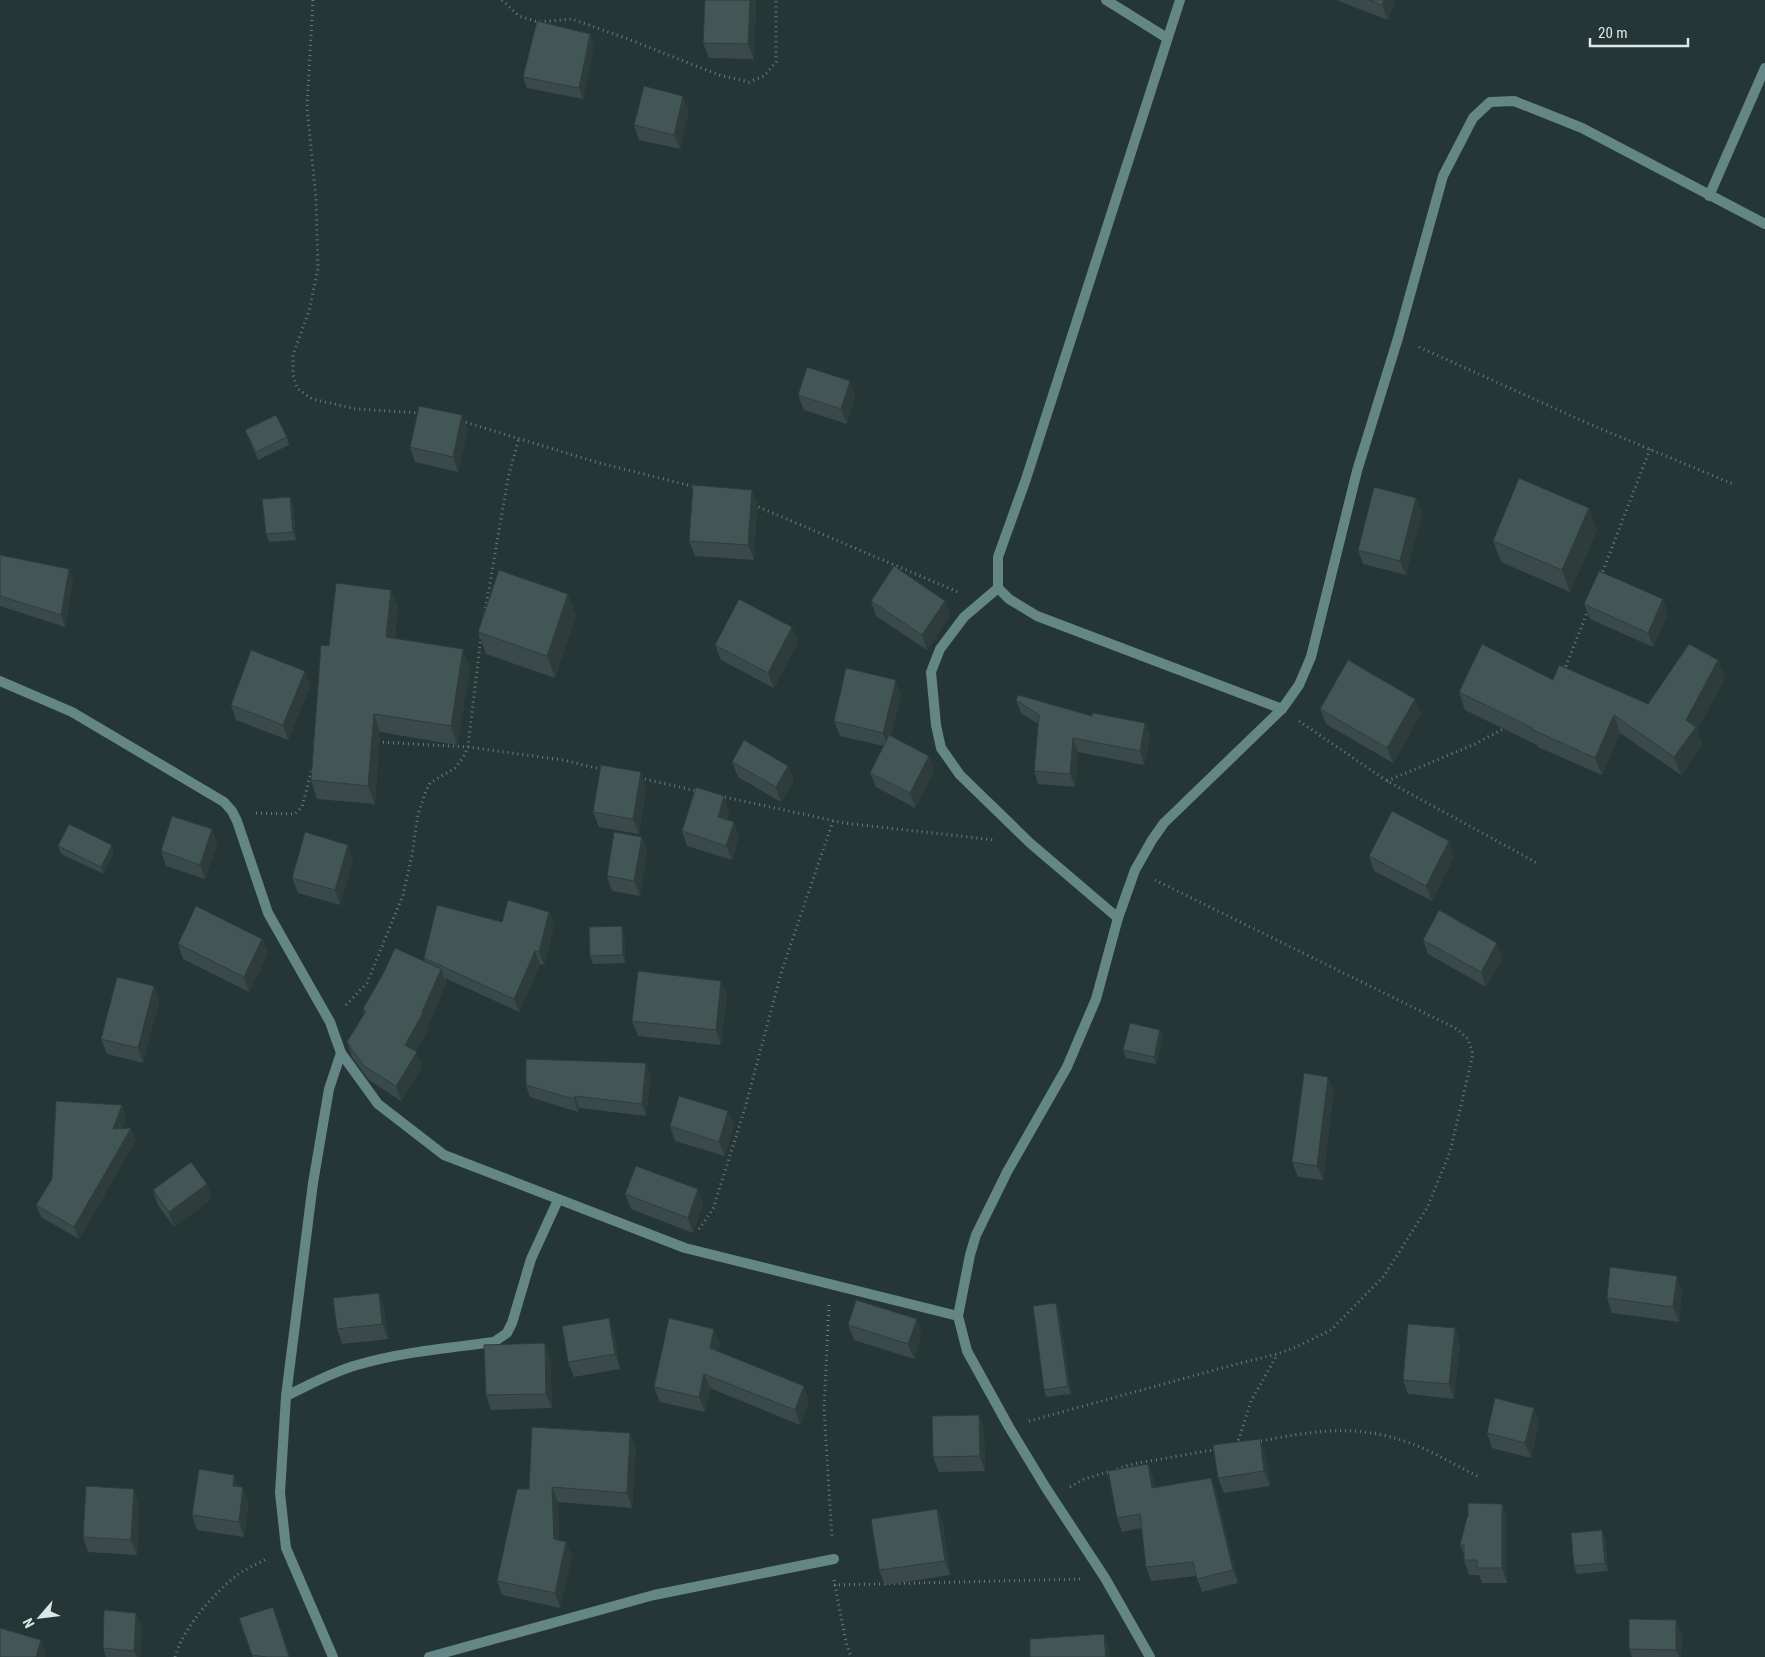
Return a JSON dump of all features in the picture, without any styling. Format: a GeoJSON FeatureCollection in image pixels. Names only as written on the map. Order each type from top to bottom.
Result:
{"type":"FeatureCollection","features":[{"type":"Feature","properties":{"kind":"street"},"geometry":{"type":"LineString","coordinates":[[1106,0],[1167,38]]}},
{"type":"Feature","properties":{"kind":"street"},"geometry":{"type":"LineString","coordinates":[[1180,0],[1026,479],[998,557],[998,588],[1009,599],[1037,616],[1282,709]]}},
{"type":"Feature","properties":{"kind":"street"},"geometry":{"type":"LineString","coordinates":[[1709,196],[1765,68]]}},
{"type":"Feature","properties":{"kind":"street"},"geometry":{"type":"LineString","coordinates":[[1150,1657],[1105,1578],[1009,1427],[967,1351],[958,1316],[970,1255],[976,1235],[1007,1172],[1067,1067],[1096,999],[1118,918],[1135,870],[1152,840],[1164,824],[1282,709],[1299,685],[1311,657],[1357,471],[1398,338],[1444,176],[1473,118],[1490,102],[1514,101],[1582,128],[1765,224]]}},
{"type":"Feature","properties":{"kind":"street"},"geometry":{"type":"LineString","coordinates":[[998,588],[964,618],[940,649],[931,672],[936,725],[941,748],[960,776],[1030,843],[1118,918]]}},
{"type":"Feature","properties":{"kind":"street"},"geometry":{"type":"LineString","coordinates":[[0,680],[72,712],[224,802],[232,811],[237,821],[268,913],[330,1022],[341,1053],[378,1104],[444,1155],[686,1248],[958,1316]]}},
{"type":"Feature","properties":{"kind":"street"},"geometry":{"type":"LineString","coordinates":[[333,1657],[286,1548],[280,1494],[286,1396],[313,1183],[329,1090],[341,1053]]}},
{"type":"Feature","properties":{"kind":"street"},"geometry":{"type":"LineString","coordinates":[[286,1396],[325,1377],[356,1365],[395,1356],[494,1342],[507,1333],[512,1323],[531,1260],[558,1200]]}},
{"type":"Feature","properties":{"kind":"street"},"geometry":{"type":"LineString","coordinates":[[429,1657],[654,1595],[834,1559]]}},
{"type":"Feature","properties":{"kind":"path"},"geometry":{"type":"LineString","coordinates":[[313,0],[307,107],[316,199],[318,269],[309,311],[293,355],[293,375],[297,388],[312,399],[356,409],[424,413]]}},
{"type":"Feature","properties":{"kind":"path"},"geometry":{"type":"LineString","coordinates":[[502,0],[519,16],[538,22],[572,19],[719,75],[749,82],[764,76],[776,62],[776,0]]}},
{"type":"Feature","properties":{"kind":"path"},"geometry":{"type":"LineString","coordinates":[[1398,338],[1587,423],[1733,484]]}},
{"type":"Feature","properties":{"kind":"path"},"geometry":{"type":"LineString","coordinates":[[452,419],[599,463],[702,488]]}},
{"type":"Feature","properties":{"kind":"path"},"geometry":{"type":"LineString","coordinates":[[330,1022],[367,983],[403,896],[418,814],[430,783],[454,768],[463,758],[468,746],[482,627],[508,478],[518,438]]}},
{"type":"Feature","properties":{"kind":"path"},"geometry":{"type":"LineString","coordinates":[[1600,578],[1650,449]]}},
{"type":"Feature","properties":{"kind":"path"},"geometry":{"type":"LineString","coordinates":[[753,504],[982,602]]}},
{"type":"Feature","properties":{"kind":"path"},"geometry":{"type":"LineString","coordinates":[[1560,677],[1565,671],[1590,606]]}},
{"type":"Feature","properties":{"kind":"path"},"geometry":{"type":"LineString","coordinates":[[1282,709],[1387,781],[1539,864]]}},
{"type":"Feature","properties":{"kind":"path"},"geometry":{"type":"LineString","coordinates":[[1387,781],[1475,744],[1506,727]]}},
{"type":"Feature","properties":{"kind":"path"},"geometry":{"type":"LineString","coordinates":[[368,741],[468,746],[563,760],[610,771]]}},
{"type":"Feature","properties":{"kind":"path"},"geometry":{"type":"LineString","coordinates":[[232,811],[279,815],[295,814],[302,807],[314,762]]}},
{"type":"Feature","properties":{"kind":"path"},"geometry":{"type":"LineString","coordinates":[[638,778],[704,793]]}},
{"type":"Feature","properties":{"kind":"path"},"geometry":{"type":"LineString","coordinates":[[713,795],[833,821],[1030,843]]}},
{"type":"Feature","properties":{"kind":"path"},"geometry":{"type":"LineString","coordinates":[[686,1248],[713,1209],[745,1108],[782,970],[833,821]]}},
{"type":"Feature","properties":{"kind":"path"},"geometry":{"type":"LineString","coordinates":[[1009,1427],[1277,1354],[1331,1330],[1384,1276],[1427,1208],[1450,1152],[1473,1054],[1468,1039],[1457,1030],[1135,870]]}},
{"type":"Feature","properties":{"kind":"path"},"geometry":{"type":"LineString","coordinates":[[830,1284],[824,1409],[834,1585],[850,1657]]}},
{"type":"Feature","properties":{"kind":"path"},"geometry":{"type":"LineString","coordinates":[[1246,1444],[1236,1445],[1251,1401],[1277,1354]]}},
{"type":"Feature","properties":{"kind":"path"},"geometry":{"type":"LineString","coordinates":[[1255,1442],[1312,1431],[1345,1430],[1376,1433],[1412,1444],[1479,1477]]}},
{"type":"Feature","properties":{"kind":"path"},"geometry":{"type":"LineString","coordinates":[[1052,1497],[1084,1479],[1133,1464],[1227,1447]]}},
{"type":"Feature","properties":{"kind":"path"},"geometry":{"type":"LineString","coordinates":[[174,1657],[195,1618],[216,1594],[238,1574],[286,1548]]}},
{"type":"Feature","properties":{"kind":"path"},"geometry":{"type":"LineString","coordinates":[[834,1585],[1105,1578]]}},
{"type":"Feature","properties":{"kind":"building"},"geometry":{"type":"Polygon","coordinates":[[[705,0],[750,0],[748,44],[703,43],[705,0]]]}},
{"type":"Feature","properties":{"kind":"building"},"geometry":{"type":"Polygon","coordinates":[[[1369,0],[1384,0],[1382,5],[1369,0]]]}},
{"type":"Feature","properties":{"kind":"building"},"geometry":{"type":"Polygon","coordinates":[[[537,21],[590,34],[579,88],[523,77],[537,21]]]}},
{"type":"Feature","properties":{"kind":"building"},"geometry":{"type":"Polygon","coordinates":[[[644,86],[683,96],[674,135],[634,125],[644,86]]]}},
{"type":"Feature","properties":{"kind":"building"},"geometry":{"type":"Polygon","coordinates":[[[807,367],[850,381],[841,409],[798,395],[807,367]]]}},
{"type":"Feature","properties":{"kind":"building"},"geometry":{"type":"Polygon","coordinates":[[[419,406],[462,415],[453,457],[410,447],[419,406]]]}},
{"type":"Feature","properties":{"kind":"building"},"geometry":{"type":"Polygon","coordinates":[[[276,415],[287,437],[256,452],[245,430],[276,415]]]}},
{"type":"Feature","properties":{"kind":"building"},"geometry":{"type":"Polygon","coordinates":[[[1519,478],[1589,508],[1562,570],[1493,541],[1519,478]]]}},
{"type":"Feature","properties":{"kind":"building"},"geometry":{"type":"Polygon","coordinates":[[[693,485],[752,490],[748,545],[689,541],[693,485]]]}},
{"type":"Feature","properties":{"kind":"building"},"geometry":{"type":"Polygon","coordinates":[[[1374,487],[1416,498],[1400,561],[1358,550],[1374,487]]]}},
{"type":"Feature","properties":{"kind":"building"},"geometry":{"type":"Polygon","coordinates":[[[290,497],[293,532],[266,534],[262,499],[290,497]]]}},
{"type":"Feature","properties":{"kind":"building"},"geometry":{"type":"Polygon","coordinates":[[[0,555],[69,569],[61,615],[0,596],[0,555]]]}},
{"type":"Feature","properties":{"kind":"building"},"geometry":{"type":"Polygon","coordinates":[[[894,566],[945,601],[922,635],[871,601],[894,566]]]}},
{"type":"Feature","properties":{"kind":"building"},"geometry":{"type":"Polygon","coordinates":[[[499,570],[568,594],[547,656],[478,632],[499,570]]]}},
{"type":"Feature","properties":{"kind":"building"},"geometry":{"type":"Polygon","coordinates":[[[1599,571],[1663,599],[1648,633],[1584,604],[1599,571]]]}},
{"type":"Feature","properties":{"kind":"building"},"geometry":{"type":"Polygon","coordinates":[[[336,583],[391,590],[386,637],[463,649],[451,726],[374,714],[368,786],[311,780],[321,645],[329,646],[336,583]]]}},
{"type":"Feature","properties":{"kind":"building"},"geometry":{"type":"Polygon","coordinates":[[[739,599],[792,627],[768,673],[715,645],[739,599]]]}},
{"type":"Feature","properties":{"kind":"building"},"geometry":{"type":"Polygon","coordinates":[[[1482,644],[1553,680],[1559,665],[1648,704],[1689,644],[1718,660],[1686,720],[1696,727],[1674,757],[1614,715],[1595,758],[1531,729],[1459,692],[1482,644]]]}},
{"type":"Feature","properties":{"kind":"building"},"geometry":{"type":"Polygon","coordinates":[[[251,650],[305,671],[283,725],[231,705],[251,650]]]}},
{"type":"Feature","properties":{"kind":"building"},"geometry":{"type":"Polygon","coordinates":[[[1348,660],[1415,699],[1387,748],[1320,709],[1348,660]]]}},
{"type":"Feature","properties":{"kind":"building"},"geometry":{"type":"Polygon","coordinates":[[[846,668],[896,680],[883,733],[834,721],[846,668]]]}},
{"type":"Feature","properties":{"kind":"building"},"geometry":{"type":"Polygon","coordinates":[[[1018,695],[1092,716],[1093,713],[1145,723],[1140,751],[1073,738],[1070,774],[1034,771],[1039,715],[1016,700],[1018,695]]]}},
{"type":"Feature","properties":{"kind":"building"},"geometry":{"type":"Polygon","coordinates":[[[889,735],[929,756],[910,793],[870,773],[889,735]]]}},
{"type":"Feature","properties":{"kind":"building"},"geometry":{"type":"Polygon","coordinates":[[[744,740],[788,766],[776,787],[732,762],[744,740]]]}},
{"type":"Feature","properties":{"kind":"building"},"geometry":{"type":"Polygon","coordinates":[[[601,765],[641,772],[633,819],[593,812],[601,765]]]}},
{"type":"Feature","properties":{"kind":"building"},"geometry":{"type":"Polygon","coordinates":[[[696,787],[724,796],[718,817],[734,822],[726,846],[682,831],[696,787]]]}},
{"type":"Feature","properties":{"kind":"building"},"geometry":{"type":"Polygon","coordinates":[[[1392,811],[1449,841],[1426,886],[1369,856],[1392,811]]]}},
{"type":"Feature","properties":{"kind":"building"},"geometry":{"type":"Polygon","coordinates":[[[172,816],[212,829],[200,865],[161,851],[172,816]]]}},
{"type":"Feature","properties":{"kind":"building"},"geometry":{"type":"Polygon","coordinates":[[[69,824],[112,845],[101,867],[58,846],[69,824]]]}},
{"type":"Feature","properties":{"kind":"building"},"geometry":{"type":"Polygon","coordinates":[[[305,832],[348,845],[335,890],[292,878],[305,832]]]}},
{"type":"Feature","properties":{"kind":"building"},"geometry":{"type":"Polygon","coordinates":[[[614,832],[642,837],[634,881],[607,876],[614,832]]]}},
{"type":"Feature","properties":{"kind":"building"},"geometry":{"type":"Polygon","coordinates":[[[508,900],[549,912],[539,952],[535,951],[514,999],[424,958],[437,905],[502,922],[508,900]]]}},
{"type":"Feature","properties":{"kind":"building"},"geometry":{"type":"Polygon","coordinates":[[[196,906],[262,939],[244,977],[178,944],[196,906]]]}},
{"type":"Feature","properties":{"kind":"building"},"geometry":{"type":"Polygon","coordinates":[[[1439,910],[1497,943],[1481,972],[1423,940],[1439,910]]]}},
{"type":"Feature","properties":{"kind":"building"},"geometry":{"type":"Polygon","coordinates":[[[622,926],[623,955],[590,956],[589,927],[622,926]]]}},
{"type":"Feature","properties":{"kind":"building"},"geometry":{"type":"Polygon","coordinates":[[[395,948],[441,969],[423,1013],[405,1045],[417,1052],[396,1086],[364,1066],[347,1042],[366,1011],[363,1009],[395,948]]]}},
{"type":"Feature","properties":{"kind":"building"},"geometry":{"type":"Polygon","coordinates":[[[638,971],[721,981],[716,1030],[632,1021],[638,971]]]}},
{"type":"Feature","properties":{"kind":"building"},"geometry":{"type":"Polygon","coordinates":[[[117,977],[154,986],[138,1048],[101,1039],[117,977]]]}},
{"type":"Feature","properties":{"kind":"building"},"geometry":{"type":"Polygon","coordinates":[[[1130,1023],[1160,1030],[1154,1057],[1123,1050],[1130,1023]]]}},
{"type":"Feature","properties":{"kind":"building"},"geometry":{"type":"Polygon","coordinates":[[[526,1059],[646,1063],[642,1104],[575,1096],[574,1099],[526,1085],[526,1059]]]}},
{"type":"Feature","properties":{"kind":"building"},"geometry":{"type":"Polygon","coordinates":[[[1304,1073],[1328,1077],[1317,1166],[1292,1162],[1304,1073]]]}},
{"type":"Feature","properties":{"kind":"building"},"geometry":{"type":"Polygon","coordinates":[[[679,1096],[728,1111],[719,1142],[670,1126],[679,1096]]]}},
{"type":"Feature","properties":{"kind":"building"},"geometry":{"type":"Polygon","coordinates":[[[56,1101],[122,1105],[113,1129],[131,1128],[74,1227],[36,1205],[52,1179],[56,1101]]]}},
{"type":"Feature","properties":{"kind":"building"},"geometry":{"type":"Polygon","coordinates":[[[191,1162],[207,1184],[169,1212],[153,1190],[191,1162]]]}},
{"type":"Feature","properties":{"kind":"building"},"geometry":{"type":"Polygon","coordinates":[[[636,1166],[698,1189],[688,1218],[625,1194],[636,1166]]]}},
{"type":"Feature","properties":{"kind":"building"},"geometry":{"type":"Polygon","coordinates":[[[1610,1267],[1677,1276],[1673,1307],[1607,1298],[1610,1267]]]}},
{"type":"Feature","properties":{"kind":"building"},"geometry":{"type":"Polygon","coordinates":[[[379,1293],[382,1324],[337,1329],[333,1298],[379,1293]]]}},
{"type":"Feature","properties":{"kind":"building"},"geometry":{"type":"Polygon","coordinates":[[[856,1300],[917,1319],[908,1344],[848,1325],[856,1300]]]}},
{"type":"Feature","properties":{"kind":"building"},"geometry":{"type":"Polygon","coordinates":[[[1056,1303],[1068,1386],[1044,1390],[1033,1306],[1056,1303]]]}},
{"type":"Feature","properties":{"kind":"building"},"geometry":{"type":"Polygon","coordinates":[[[609,1318],[615,1354],[568,1362],[562,1326],[609,1318]]]}},
{"type":"Feature","properties":{"kind":"building"},"geometry":{"type":"Polygon","coordinates":[[[669,1318],[714,1329],[710,1348],[804,1386],[795,1410],[704,1374],[699,1397],[654,1387],[669,1318]]]}},
{"type":"Feature","properties":{"kind":"building"},"geometry":{"type":"Polygon","coordinates":[[[1408,1324],[1455,1328],[1449,1384],[1403,1380],[1408,1324]]]}},
{"type":"Feature","properties":{"kind":"building"},"geometry":{"type":"Polygon","coordinates":[[[545,1343],[546,1394],[486,1395],[484,1345],[545,1343]]]}},
{"type":"Feature","properties":{"kind":"building"},"geometry":{"type":"Polygon","coordinates":[[[1495,1398],[1534,1408],[1525,1443],[1487,1433],[1495,1398]]]}},
{"type":"Feature","properties":{"kind":"building"},"geometry":{"type":"Polygon","coordinates":[[[979,1415],[980,1456],[933,1457],[932,1416],[979,1415]]]}},
{"type":"Feature","properties":{"kind":"building"},"geometry":{"type":"Polygon","coordinates":[[[532,1427],[630,1433],[627,1493],[552,1487],[554,1539],[566,1542],[555,1593],[497,1581],[517,1489],[529,1489],[532,1427]]]}},
{"type":"Feature","properties":{"kind":"building"},"geometry":{"type":"Polygon","coordinates":[[[1260,1439],[1264,1471],[1218,1478],[1213,1445],[1260,1439]]]}},
{"type":"Feature","properties":{"kind":"building"},"geometry":{"type":"Polygon","coordinates":[[[1148,1464],[1152,1488],[1211,1478],[1233,1570],[1197,1579],[1193,1562],[1146,1567],[1140,1514],[1117,1518],[1108,1471],[1148,1464]]]}},
{"type":"Feature","properties":{"kind":"building"},"geometry":{"type":"Polygon","coordinates":[[[199,1469],[234,1475],[233,1486],[243,1487],[239,1522],[192,1515],[199,1469]]]}},
{"type":"Feature","properties":{"kind":"building"},"geometry":{"type":"Polygon","coordinates":[[[86,1486],[134,1489],[131,1540],[83,1537],[86,1486]]]}},
{"type":"Feature","properties":{"kind":"building"},"geometry":{"type":"Polygon","coordinates":[[[1468,1503],[1502,1504],[1502,1568],[1477,1568],[1477,1560],[1464,1560],[1464,1545],[1460,1545],[1468,1517],[1468,1503]]]}},
{"type":"Feature","properties":{"kind":"building"},"geometry":{"type":"Polygon","coordinates":[[[937,1509],[945,1561],[879,1570],[871,1519],[937,1509]]]}},
{"type":"Feature","properties":{"kind":"building"},"geometry":{"type":"Polygon","coordinates":[[[1602,1530],[1605,1563],[1574,1566],[1571,1533],[1602,1530]]]}},
{"type":"Feature","properties":{"kind":"building"},"geometry":{"type":"Polygon","coordinates":[[[273,1607],[289,1657],[252,1655],[239,1618],[273,1607]]]}},
{"type":"Feature","properties":{"kind":"building"},"geometry":{"type":"Polygon","coordinates":[[[104,1610],[136,1613],[134,1651],[103,1648],[104,1610]]]}},
{"type":"Feature","properties":{"kind":"building"},"geometry":{"type":"Polygon","coordinates":[[[1629,1619],[1676,1620],[1676,1650],[1629,1649],[1629,1619]]]}},
{"type":"Feature","properties":{"kind":"building"},"geometry":{"type":"Polygon","coordinates":[[[0,1628],[41,1640],[36,1657],[0,1657],[0,1628]]]}},
{"type":"Feature","properties":{"kind":"building"},"geometry":{"type":"Polygon","coordinates":[[[1104,1634],[1106,1657],[1030,1657],[1030,1639],[1104,1634]]]}}]}
